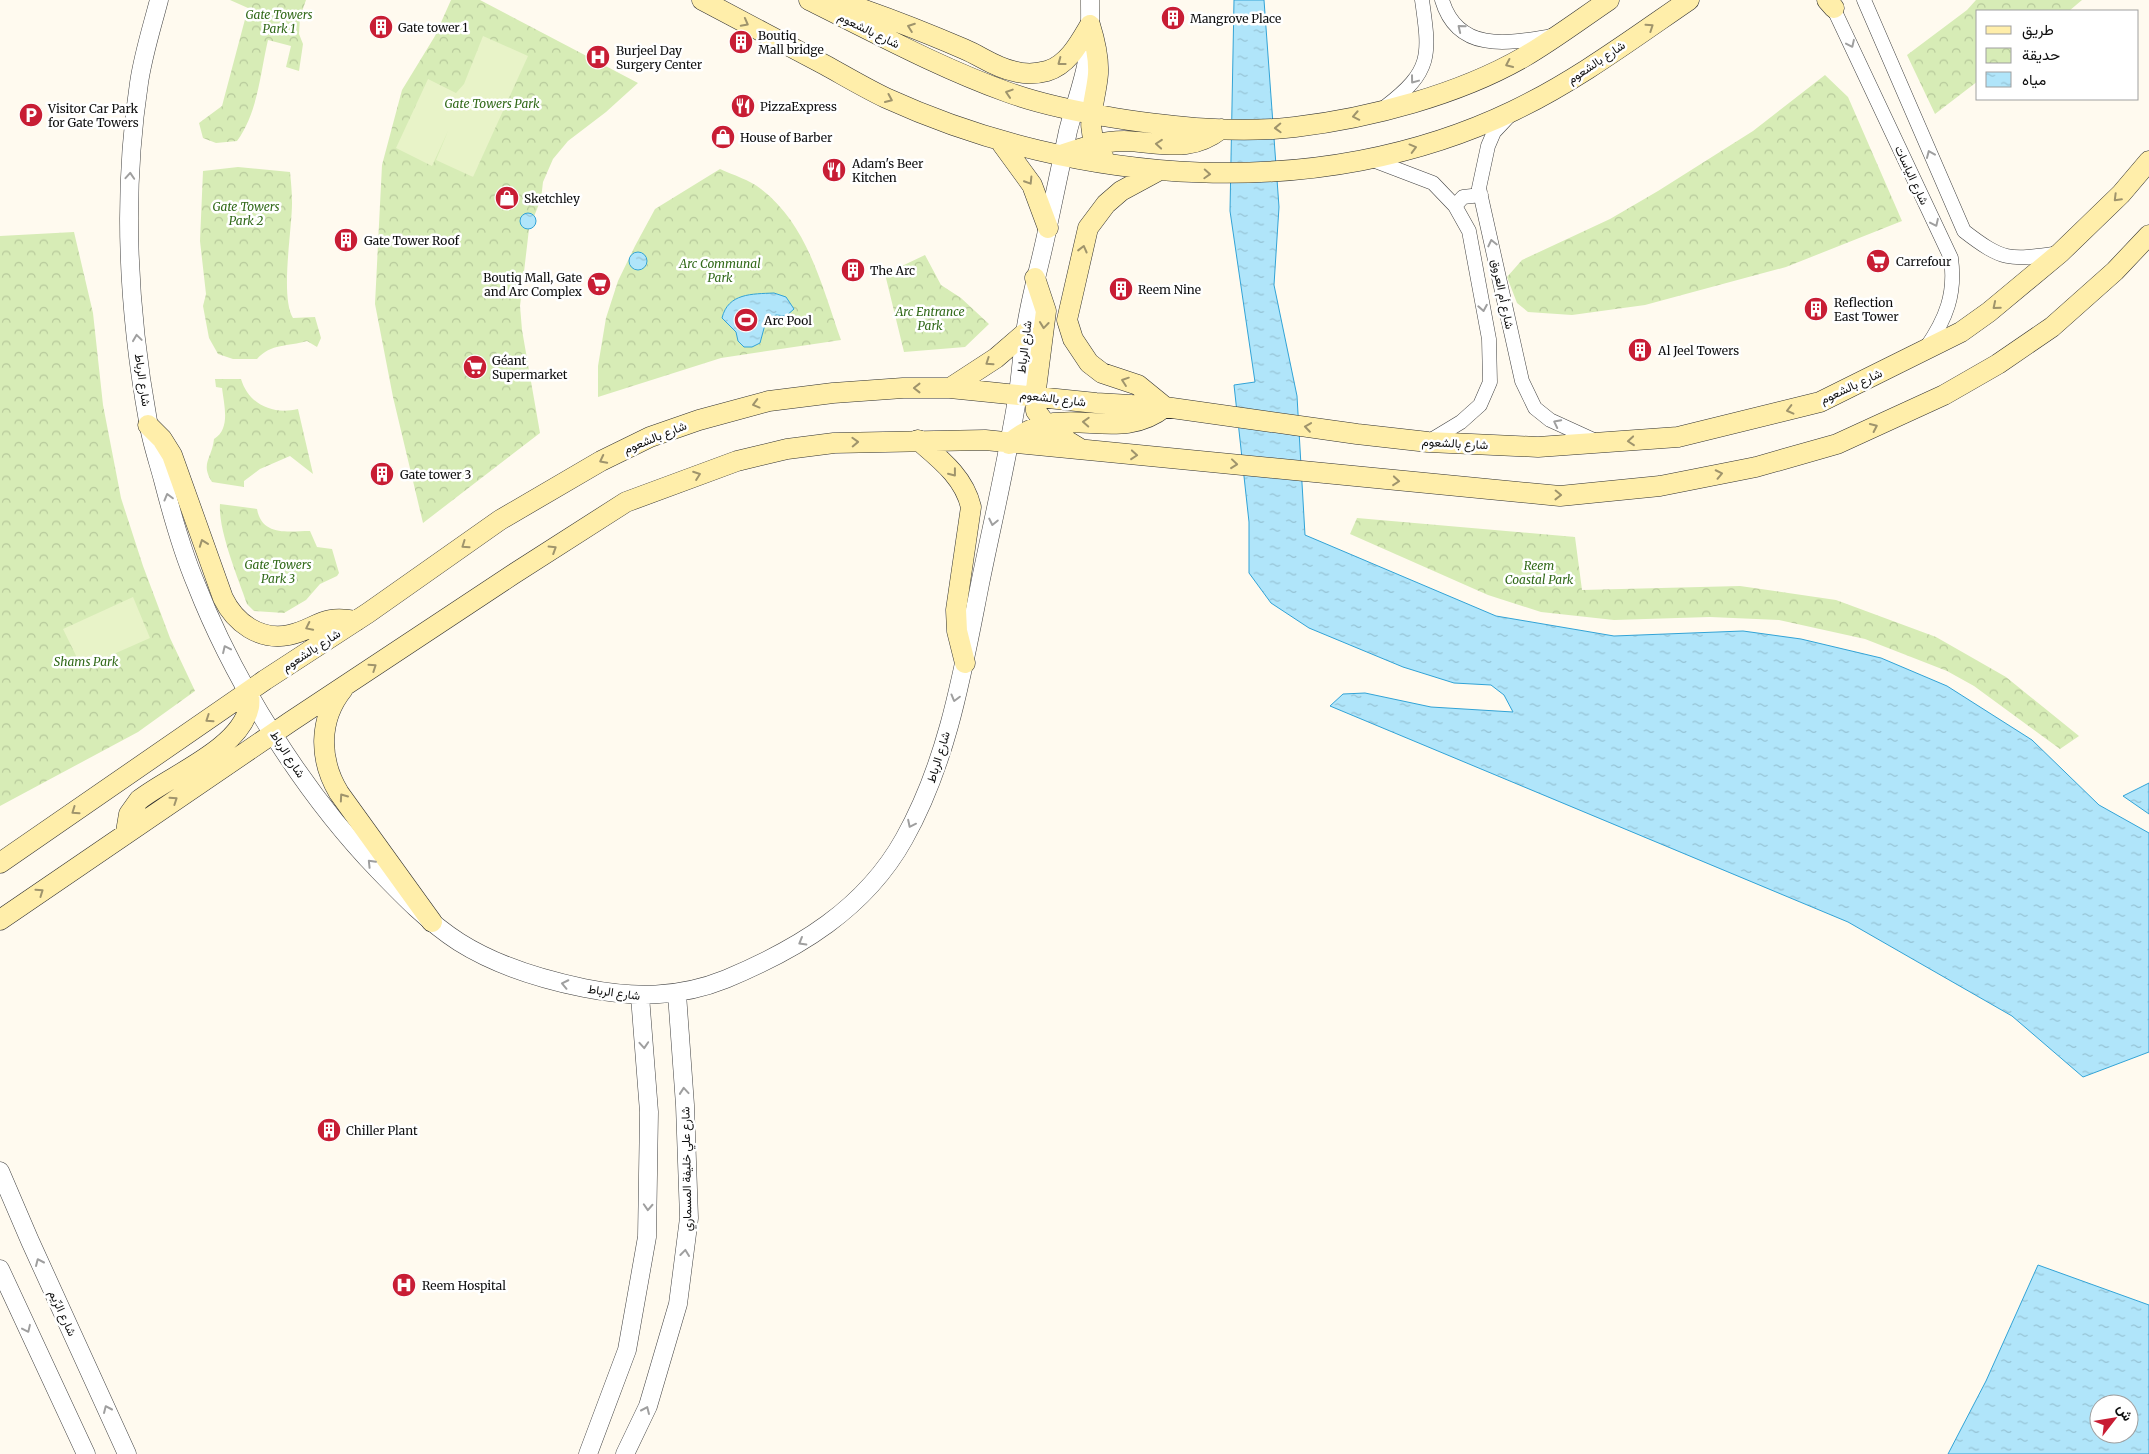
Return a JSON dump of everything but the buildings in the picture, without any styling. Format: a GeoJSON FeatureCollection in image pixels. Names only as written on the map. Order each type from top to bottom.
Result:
{"type":"FeatureCollection","features":[{"type":"Feature","properties":{"kind":"main road","name":"شارع بالشعوم"},"geometry":{"type":"LineString","coordinates":[[702,0],[885,98],[1000,141],[1124,167],[1213,174],[1262,172],[1370,159],[1468,130],[1512,111],[1564,84],[1689,0]]}},
{"type":"Feature","properties":{"kind":"main road","name":"شارع بالشعوم"},"geometry":{"type":"LineString","coordinates":[[809,0],[954,72],[1010,93],[1082,112],[1161,125],[1221,129],[1294,127],[1380,111],[1424,99],[1470,82],[1523,58],[1609,0]]}},
{"type":"Feature","properties":{"kind":"main road"},"geometry":{"type":"LineString","coordinates":[[835,0],[929,34],[968,50],[991,64],[1015,72],[1031,73],[1055,67],[1072,54],[1090,25]]}},
{"type":"Feature","properties":{"kind":"main road"},"geometry":{"type":"LineString","coordinates":[[1090,25],[1095,40],[1098,74],[1082,112],[1095,144],[1105,158],[1124,167]]}},
{"type":"Feature","properties":{"kind":"main road"},"geometry":{"type":"LineString","coordinates":[[1062,155],[1095,144],[1124,141],[1190,144],[1206,139],[1221,129]]}},
{"type":"Feature","properties":{"kind":"main road"},"geometry":{"type":"LineString","coordinates":[[1000,141],[1032,185],[1048,228]]}},
{"type":"Feature","properties":{"kind":"main road","name":"شارع بالشعوم"},"geometry":{"type":"LineString","coordinates":[[0,863],[249,691],[356,621],[500,520],[601,461],[650,437],[699,420],[769,401],[859,391],[950,388],[1165,407],[1428,442],[1538,447],[1678,437],[1820,402],[1961,332],[1989,312],[2060,253],[2121,194],[2149,161]]}},
{"type":"Feature","properties":{"kind":"main road"},"geometry":{"type":"LineString","coordinates":[[1009,444],[1029,430],[1057,421],[1128,425],[1154,416],[1165,407],[1138,385],[1102,373],[1089,363],[1072,339],[1067,320],[1088,228],[1106,204],[1121,191],[1158,171]]}},
{"type":"Feature","properties":{"kind":"main road"},"geometry":{"type":"LineString","coordinates":[[0,920],[126,832],[350,682],[626,502],[737,461],[787,449],[834,442],[985,440],[1009,444],[1185,459],[1560,496],[1660,486],[1756,467],[1837,444],[1944,395],[1998,364],[2052,327],[2115,272],[2149,235]]}},
{"type":"Feature","properties":{"kind":"main road"},"geometry":{"type":"LineString","coordinates":[[1035,278],[1046,311],[1026,395],[1051,431],[1085,451]]}},
{"type":"Feature","properties":{"kind":"main road"},"geometry":{"type":"LineString","coordinates":[[950,388],[996,358],[1025,333]]}},
{"type":"Feature","properties":{"kind":"main road"},"geometry":{"type":"LineString","coordinates":[[148,425],[162,439],[172,455],[227,608],[240,623],[249,629],[278,636],[298,632],[322,621],[339,619],[356,621]]}},
{"type":"Feature","properties":{"kind":"main road"},"geometry":{"type":"LineString","coordinates":[[918,440],[948,466],[966,491],[971,506],[956,610],[957,631],[965,663]]}},
{"type":"Feature","properties":{"kind":"main road"},"geometry":{"type":"LineString","coordinates":[[350,682],[335,702],[326,725],[323,747],[329,772],[339,792],[432,922]]}},
{"type":"Feature","properties":{"kind":"main road"},"geometry":{"type":"LineString","coordinates":[[126,832],[128,814],[140,800],[213,752],[233,734],[249,707],[249,691]]}},
{"type":"Feature","properties":{"kind":"street","name":"شارع الرباط"},"geometry":{"type":"LineString","coordinates":[[159,0],[139,78],[128,202],[135,323],[148,425],[171,508],[195,584],[232,662],[290,760],[350,841],[405,899],[432,922],[462,944],[541,979],[601,991],[640,996],[677,994],[713,984],[749,969],[808,939],[837,918],[866,890],[903,840],[932,780],[965,663],[1009,444],[1026,395],[1025,333],[1035,278],[1048,228],[1062,155],[1082,112]]}},
{"type":"Feature","properties":{"kind":"street"},"geometry":{"type":"LineString","coordinates":[[1090,0],[1090,25]]}},
{"type":"Feature","properties":{"kind":"street"},"geometry":{"type":"LineString","coordinates":[[1380,111],[1416,80],[1424,66],[1428,40],[1422,0]]}},
{"type":"Feature","properties":{"kind":"street"},"geometry":{"type":"LineString","coordinates":[[1442,0],[1450,18],[1460,29],[1486,42],[1518,42],[1558,35]]}},
{"type":"Feature","properties":{"kind":"street","name":"شارع الياسات"},"geometry":{"type":"LineString","coordinates":[[1864,0],[1964,231],[1991,252],[2017,259],[2060,253]]}},
{"type":"Feature","properties":{"kind":"street","name":"شارع الياسات"},"geometry":{"type":"LineString","coordinates":[[1830,3],[1951,258],[1954,278],[1947,312],[1923,351]]}},
{"type":"Feature","properties":{"kind":"street","name":"شارع أم العروق"},"geometry":{"type":"LineString","coordinates":[[1512,111],[1494,132],[1488,146],[1479,188],[1522,381],[1535,408],[1550,420],[1601,444]]}},
{"type":"Feature","properties":{"kind":"street","name":"شارع أم العروق"},"geometry":{"type":"LineString","coordinates":[[1370,159],[1433,183],[1455,206],[1469,231],[1489,339],[1490,382],[1480,405],[1462,422],[1428,442]]}},
{"type":"Feature","properties":{"kind":"street"},"geometry":{"type":"LineString","coordinates":[[1455,206],[1463,197],[1481,195]]}},
{"type":"Feature","properties":{"kind":"street","name":"شارع علي خليفة المسماري"},"geometry":{"type":"LineString","coordinates":[[625,1454],[648,1406],[678,1304],[689,1218],[685,1105],[677,994]]}},
{"type":"Feature","properties":{"kind":"street"},"geometry":{"type":"LineString","coordinates":[[588,1454],[627,1350],[647,1237],[649,1112],[640,996]]}},
{"type":"Feature","properties":{"kind":"street","name":"شارع الرِّيم"},"geometry":{"type":"LineString","coordinates":[[0,1171],[127,1454]]}},
{"type":"Feature","properties":{"kind":"street"},"geometry":{"type":"LineString","coordinates":[[0,1269],[86,1454]]}},
{"type":"Feature","properties":{"kind":"green space","name":"Gate Towers Park 1"},"geometry":{"type":"Polygon","coordinates":[[[230,0],[306,0],[300,17],[299,34],[303,44],[299,71],[286,67],[291,46],[268,40],[254,105],[244,130],[237,141],[216,143],[203,138],[199,123],[222,106],[248,8],[230,0]]]}},
{"type":"Feature","properties":{"kind":"green space","name":"Gate Towers Park"},"geometry":{"type":"Polygon","coordinates":[[[451,0],[480,0],[638,83],[606,112],[568,141],[553,159],[543,182],[541,199],[529,229],[520,306],[522,330],[540,433],[423,523],[393,397],[375,304],[382,165],[402,90],[435,36],[451,0]]]}},
{"type":"Feature","properties":{"kind":"green space"},"geometry":{"type":"Polygon","coordinates":[[[1976,0],[2082,0],[2070,10],[1976,10],[1976,83],[1935,114],[1907,55],[1967,10],[1976,0]]]}},
{"type":"Feature","properties":{"kind":"green space"},"geometry":{"type":"Polygon","coordinates":[[[483,36],[528,56],[473,177],[436,160],[448,131],[432,166],[396,148],[428,79],[456,93],[464,84],[483,36]]]}},
{"type":"Feature","properties":{"kind":"green space"},"geometry":{"type":"Polygon","coordinates":[[[1825,75],[1848,97],[1902,221],[1786,267],[1645,305],[1572,315],[1528,312],[1517,303],[1507,277],[1522,260],[1610,219],[1658,191],[1753,131],[1825,75]]]}},
{"type":"Feature","properties":{"kind":"green space","name":"Gate Towers Park 2"},"geometry":{"type":"Polygon","coordinates":[[[238,167],[290,172],[292,215],[287,280],[289,308],[293,318],[315,317],[321,338],[317,347],[307,341],[268,350],[257,359],[233,359],[218,354],[209,338],[203,306],[206,294],[200,241],[203,171],[238,167]]]}},
{"type":"Feature","properties":{"kind":"green space","name":"Arc Communal Park"},"geometry":{"type":"Polygon","coordinates":[[[720,169],[757,186],[791,220],[812,258],[841,340],[721,358],[598,397],[598,366],[606,318],[618,281],[635,246],[655,209],[720,169]]]}},
{"type":"Feature","properties":{"kind":"green space","name":"Shams Park"},"geometry":{"type":"Polygon","coordinates":[[[74,232],[93,313],[103,405],[121,498],[143,566],[170,638],[195,691],[138,732],[0,806],[0,236],[74,232]]]}},
{"type":"Feature","properties":{"kind":"green space","name":"Arc Entrance Park"},"geometry":{"type":"Polygon","coordinates":[[[925,255],[941,285],[961,298],[989,324],[965,347],[904,352],[885,274],[925,255]]]}},
{"type":"Feature","properties":{"kind":"green space"},"geometry":{"type":"Polygon","coordinates":[[[215,379],[241,379],[250,396],[256,402],[271,409],[298,409],[313,474],[290,456],[260,469],[244,481],[244,487],[212,482],[207,465],[214,439],[219,435],[225,423],[222,388],[216,387],[215,379]]]}},
{"type":"Feature","properties":{"kind":"green space","name":"Gate Towers Park 3"},"geometry":{"type":"Polygon","coordinates":[[[220,504],[257,509],[264,524],[278,531],[310,531],[317,547],[332,549],[339,573],[337,576],[320,584],[306,600],[284,613],[254,611],[247,604],[229,554],[222,527],[220,504]]]}},
{"type":"Feature","properties":{"kind":"green space","name":"Reem Coastal Park"},"geometry":{"type":"Polygon","coordinates":[[[1357,518],[1575,537],[1582,590],[1740,586],[1836,600],[1936,637],[2006,677],[2079,736],[2060,749],[1974,686],[1947,671],[1865,639],[1779,620],[1710,617],[1614,620],[1541,612],[1488,595],[1350,534],[1357,518]]]}},
{"type":"Feature","properties":{"kind":"green space"},"geometry":{"type":"Polygon","coordinates":[[[133,597],[150,638],[82,668],[63,629],[133,597]]]}},
{"type":"Feature","properties":{"kind":"water"},"geometry":{"type":"Polygon","coordinates":[[[1234,0],[1264,0],[1279,207],[1274,285],[1297,396],[1305,535],[1496,616],[1614,636],[1743,631],[1801,639],[1881,658],[1947,686],[2032,740],[2099,805],[2149,833],[2149,1052],[2083,1077],[2012,1016],[1848,922],[1330,706],[1343,694],[1365,693],[1431,707],[1513,712],[1504,695],[1491,685],[1454,683],[1403,667],[1309,628],[1271,603],[1249,573],[1249,522],[1234,385],[1255,382],[1230,211],[1234,0]]]}},
{"type":"Feature","properties":{"kind":"water"},"geometry":{"type":"Polygon","coordinates":[[[525,213],[531,213],[536,218],[534,227],[525,229],[520,224],[520,218],[525,213]]]}},
{"type":"Feature","properties":{"kind":"water"},"geometry":{"type":"Polygon","coordinates":[[[638,252],[644,255],[647,261],[644,267],[638,270],[632,267],[629,261],[632,255],[638,252]]]}},
{"type":"Feature","properties":{"kind":"water","name":"Arc Pool"},"geometry":{"type":"Polygon","coordinates":[[[774,293],[786,297],[794,309],[786,316],[776,315],[766,321],[760,343],[752,347],[744,347],[738,341],[736,332],[722,318],[725,310],[735,299],[742,296],[774,293]]]}},
{"type":"Feature","properties":{"kind":"water"},"geometry":{"type":"Polygon","coordinates":[[[2149,783],[2149,814],[2123,796],[2149,783]]]}},
{"type":"Feature","properties":{"kind":"water"},"geometry":{"type":"Polygon","coordinates":[[[2038,1265],[2149,1305],[2149,1454],[1948,1454],[1986,1381],[2038,1265]]]}},
{"type":"Feature","properties":{"kind":"place","name":"Mangrove Place"},"geometry":{"type":"Point","coordinates":[1173,18]}},
{"type":"Feature","properties":{"kind":"place","name":"Gate tower 1"},"geometry":{"type":"Point","coordinates":[381,27]}},
{"type":"Feature","properties":{"kind":"place","name":"Boutiq Mall bridge"},"geometry":{"type":"Point","coordinates":[741,42]}},
{"type":"Feature","properties":{"kind":"place","name":"Burjeel Day Surgery Center"},"geometry":{"type":"Point","coordinates":[598,57]}},
{"type":"Feature","properties":{"kind":"place","name":"PizzaExpress"},"geometry":{"type":"Point","coordinates":[743,106]}},
{"type":"Feature","properties":{"kind":"place","name":"Visitor Car Park for Gate Towers"},"geometry":{"type":"Point","coordinates":[31,115]}},
{"type":"Feature","properties":{"kind":"place","name":"House of Barber"},"geometry":{"type":"Point","coordinates":[723,137]}},
{"type":"Feature","properties":{"kind":"place","name":"Adam's Beer Kitchen"},"geometry":{"type":"Point","coordinates":[834,170]}},
{"type":"Feature","properties":{"kind":"place","name":"Sketchley"},"geometry":{"type":"Point","coordinates":[507,198]}},
{"type":"Feature","properties":{"kind":"place","name":"Gate Tower Roof"},"geometry":{"type":"Point","coordinates":[346,240]}},
{"type":"Feature","properties":{"kind":"place","name":"Carrefour"},"geometry":{"type":"Point","coordinates":[1878,261]}},
{"type":"Feature","properties":{"kind":"place","name":"The Arc"},"geometry":{"type":"Point","coordinates":[853,270]}},
{"type":"Feature","properties":{"kind":"place","name":"Boutiq Mall, Gate and Arc Complex"},"geometry":{"type":"Point","coordinates":[599,284]}},
{"type":"Feature","properties":{"kind":"place","name":"Reem Nine"},"geometry":{"type":"Point","coordinates":[1121,289]}},
{"type":"Feature","properties":{"kind":"place","name":"Reflection East Tower"},"geometry":{"type":"Point","coordinates":[1816,309]}},
{"type":"Feature","properties":{"kind":"place","name":"Arc Pool"},"geometry":{"type":"Point","coordinates":[746,320]}},
{"type":"Feature","properties":{"kind":"place","name":"Al Jeel Towers"},"geometry":{"type":"Point","coordinates":[1640,350]}},
{"type":"Feature","properties":{"kind":"place","name":"Géant Supermarket"},"geometry":{"type":"Point","coordinates":[475,367]}},
{"type":"Feature","properties":{"kind":"place","name":"Gate tower 3"},"geometry":{"type":"Point","coordinates":[382,474]}},
{"type":"Feature","properties":{"kind":"place","name":"Chiller Plant"},"geometry":{"type":"Point","coordinates":[329,1130]}},
{"type":"Feature","properties":{"kind":"place","name":"Reem Hospital"},"geometry":{"type":"Point","coordinates":[404,1285]}}]}
